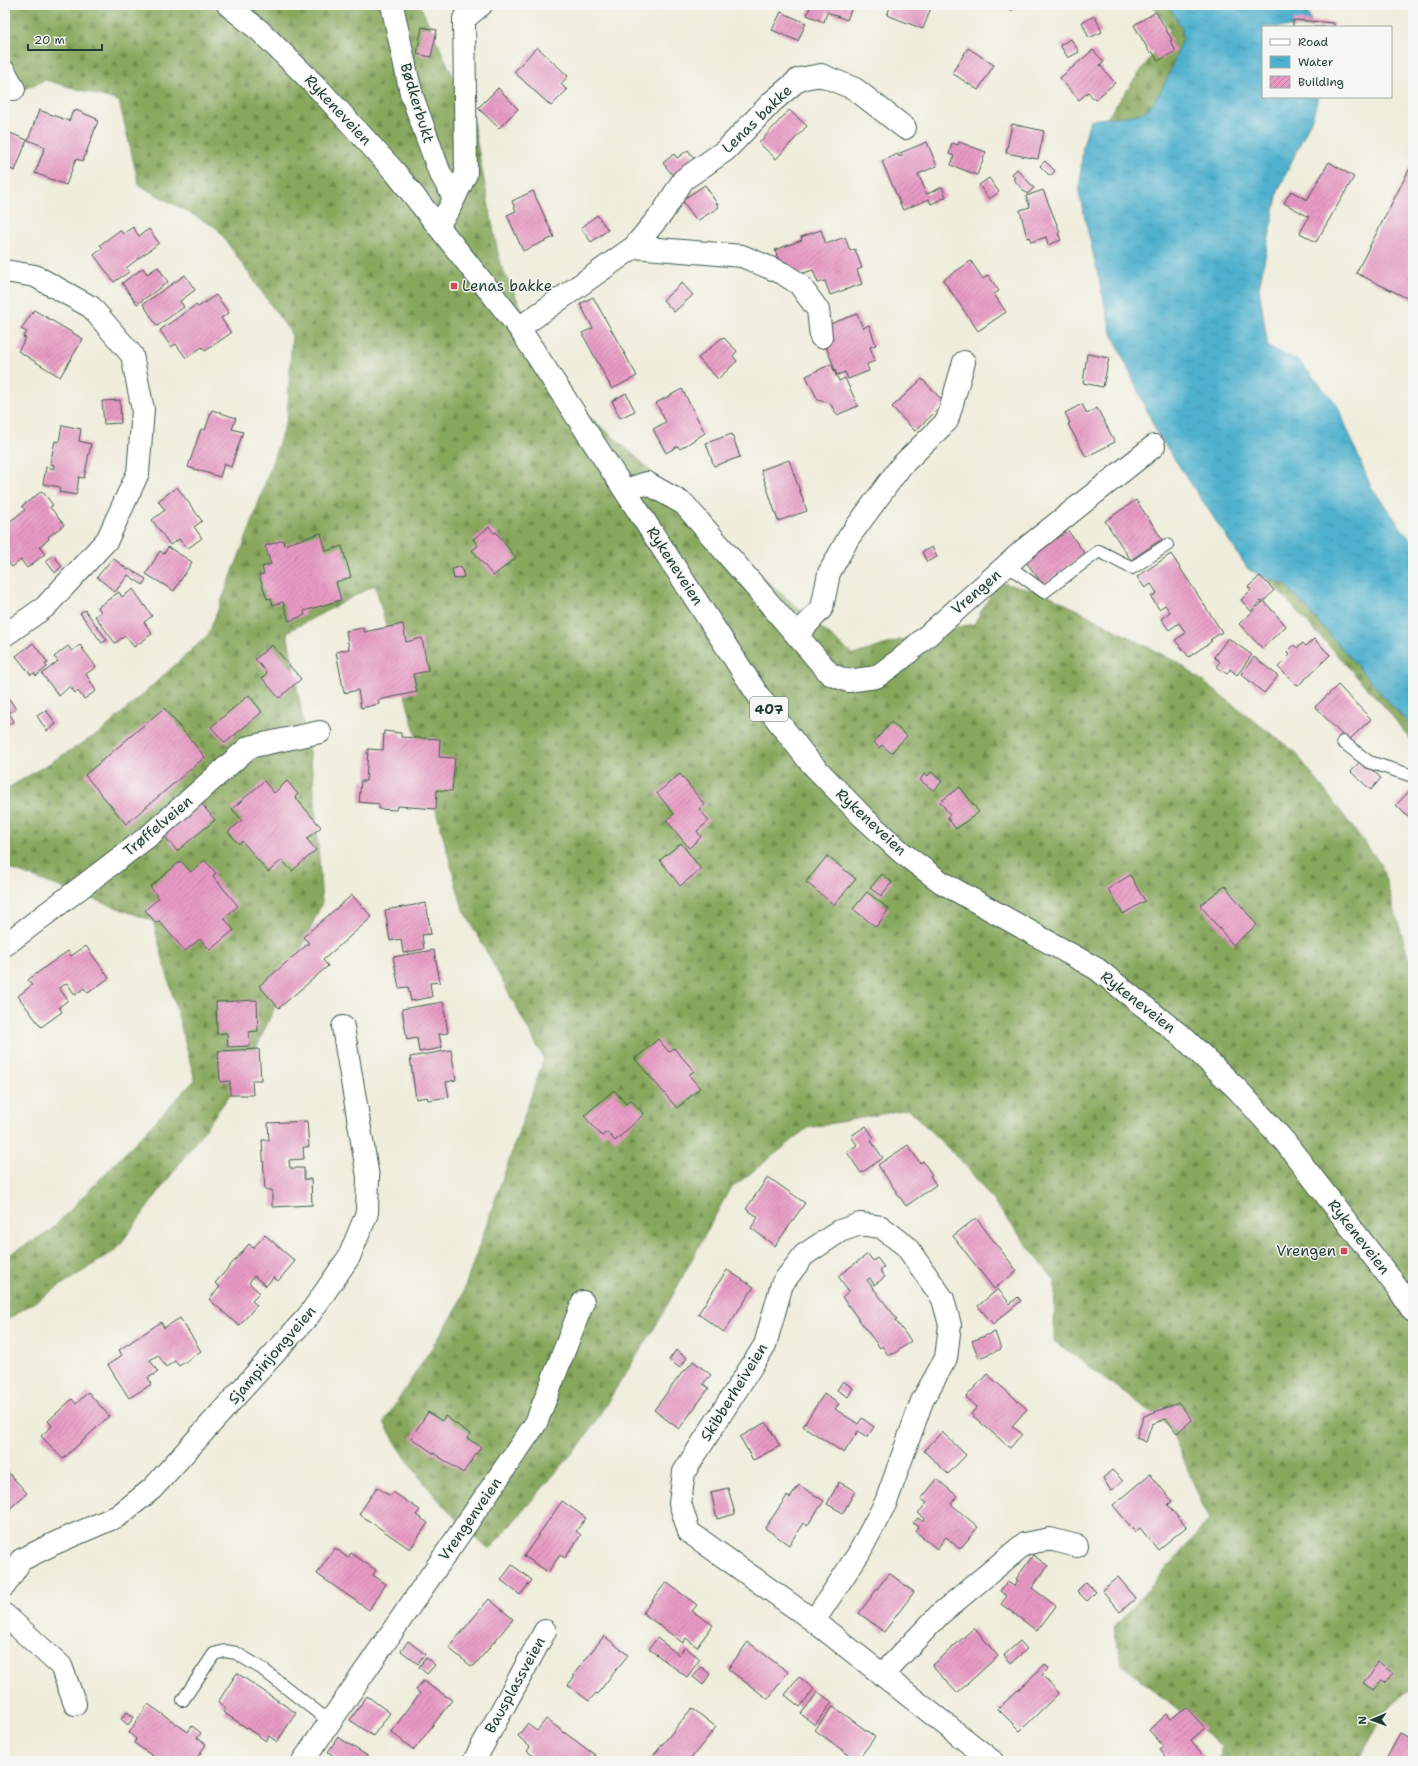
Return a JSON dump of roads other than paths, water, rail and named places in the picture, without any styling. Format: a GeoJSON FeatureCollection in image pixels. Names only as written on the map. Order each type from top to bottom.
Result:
{"type":"FeatureCollection","features":[{"type":"Feature","properties":{"kind":"street","name":"Rykeneveien"},"geometry":{"type":"LineString","coordinates":[[228,5],[260,31],[320,90],[395,172],[519,328],[626,490],[760,698],[809,761],[863,817],[902,852],[941,882],[1097,970],[1185,1038],[1238,1090],[1288,1147],[1397,1287],[1413,1311]]}},
{"type":"Feature","properties":{"kind":"street","name":"Bødkerbukt"},"geometry":{"type":"LineString","coordinates":[[392,5],[411,93],[439,172],[454,198]]}},
{"type":"Feature","properties":{"kind":"street"},"geometry":{"type":"LineString","coordinates":[[438,225],[449,210],[466,174],[464,19],[481,5]]}},
{"type":"Feature","properties":{"kind":"street","name":"Lenas bakke"},"geometry":{"type":"LineString","coordinates":[[519,328],[634,247],[664,212],[683,180],[726,150],[772,102],[799,79],[822,75],[855,89],[905,128]]}},
{"type":"Feature","properties":{"kind":"street"},"geometry":{"type":"LineString","coordinates":[[634,247],[742,256],[782,273],[799,284],[818,310],[821,337]]}},
{"type":"Feature","properties":{"kind":"street"},"geometry":{"type":"LineString","coordinates":[[5,271],[35,276],[91,307],[132,355],[143,410],[138,473],[107,540],[45,607],[5,635]]}},
{"type":"Feature","properties":{"kind":"street"},"geometry":{"type":"LineString","coordinates":[[797,635],[822,608],[829,573],[849,537],[901,466],[947,421],[964,362]]}},
{"type":"Feature","properties":{"kind":"street","name":"Vrengen"},"geometry":{"type":"LineString","coordinates":[[626,490],[647,483],[684,504],[830,674],[848,681],[876,677],[900,659],[1007,565],[1154,446]]}},
{"type":"Feature","properties":{"kind":"street","name":"Trøffelveien"},"geometry":{"type":"LineString","coordinates":[[5,945],[150,835],[249,747],[320,732]]}},
{"type":"Feature","properties":{"kind":"street","name":"Sjampinjongveien"},"geometry":{"type":"LineString","coordinates":[[5,1585],[21,1560],[53,1544],[118,1516],[152,1489],[309,1315],[349,1257],[367,1213],[368,1177],[343,1027]]}},
{"type":"Feature","properties":{"kind":"street","name":"Skibberheiveien"},"geometry":{"type":"LineString","coordinates":[[814,1621],[859,1553],[886,1502],[922,1401],[946,1358],[950,1325],[944,1299],[906,1246],[882,1227],[860,1224],[840,1231],[804,1255],[782,1284],[765,1345],[684,1472],[680,1503],[689,1532],[814,1621],[992,1761]]}},
{"type":"Feature","properties":{"kind":"street","name":"Vrengenveien"},"geometry":{"type":"LineString","coordinates":[[303,1761],[536,1422],[583,1302]]}},
{"type":"Feature","properties":{"kind":"street"},"geometry":{"type":"LineString","coordinates":[[882,1675],[940,1614],[1024,1544],[1050,1539],[1077,1546]]}},
{"type":"Feature","properties":{"kind":"street"},"geometry":{"type":"LineString","coordinates":[[5,1616],[61,1666],[75,1704]]}},
{"type":"Feature","properties":{"kind":"street","name":"Bausplassveien"},"geometry":{"type":"LineString","coordinates":[[474,1761],[545,1631]]}},
{"type":"Feature","properties":{"kind":"lane"},"geometry":{"type":"LineString","coordinates":[[1007,565],[1044,592],[1099,551],[1132,568],[1167,545]]}},
{"type":"Feature","properties":{"kind":"lane"},"geometry":{"type":"LineString","coordinates":[[1343,742],[1369,762],[1413,776]]}},
{"type":"Feature","properties":{"kind":"lane"},"geometry":{"type":"LineString","coordinates":[[183,1700],[214,1654],[225,1651],[236,1653],[261,1668],[330,1722]]}},
{"type":"Feature","properties":{"kind":"water"},"geometry":{"type":"Polygon","coordinates":[[[1168,5],[1306,5],[1312,26],[1262,26],[1262,98],[1318,98],[1313,116],[1278,191],[1259,288],[1268,347],[1299,361],[1337,404],[1370,485],[1401,528],[1413,540],[1413,729],[1285,584],[1261,576],[1248,569],[1157,433],[1111,331],[1079,193],[1083,146],[1090,120],[1140,114],[1155,100],[1161,91],[1171,69],[1183,38],[1182,29],[1168,5]]]}},
{"type":"Feature","properties":{"kind":"place","name":"Lenas bakke"},"geometry":{"type":"Point","coordinates":[454,286]}},
{"type":"Feature","properties":{"kind":"place","name":"Vrengen"},"geometry":{"type":"Point","coordinates":[1344,1251]}}]}
